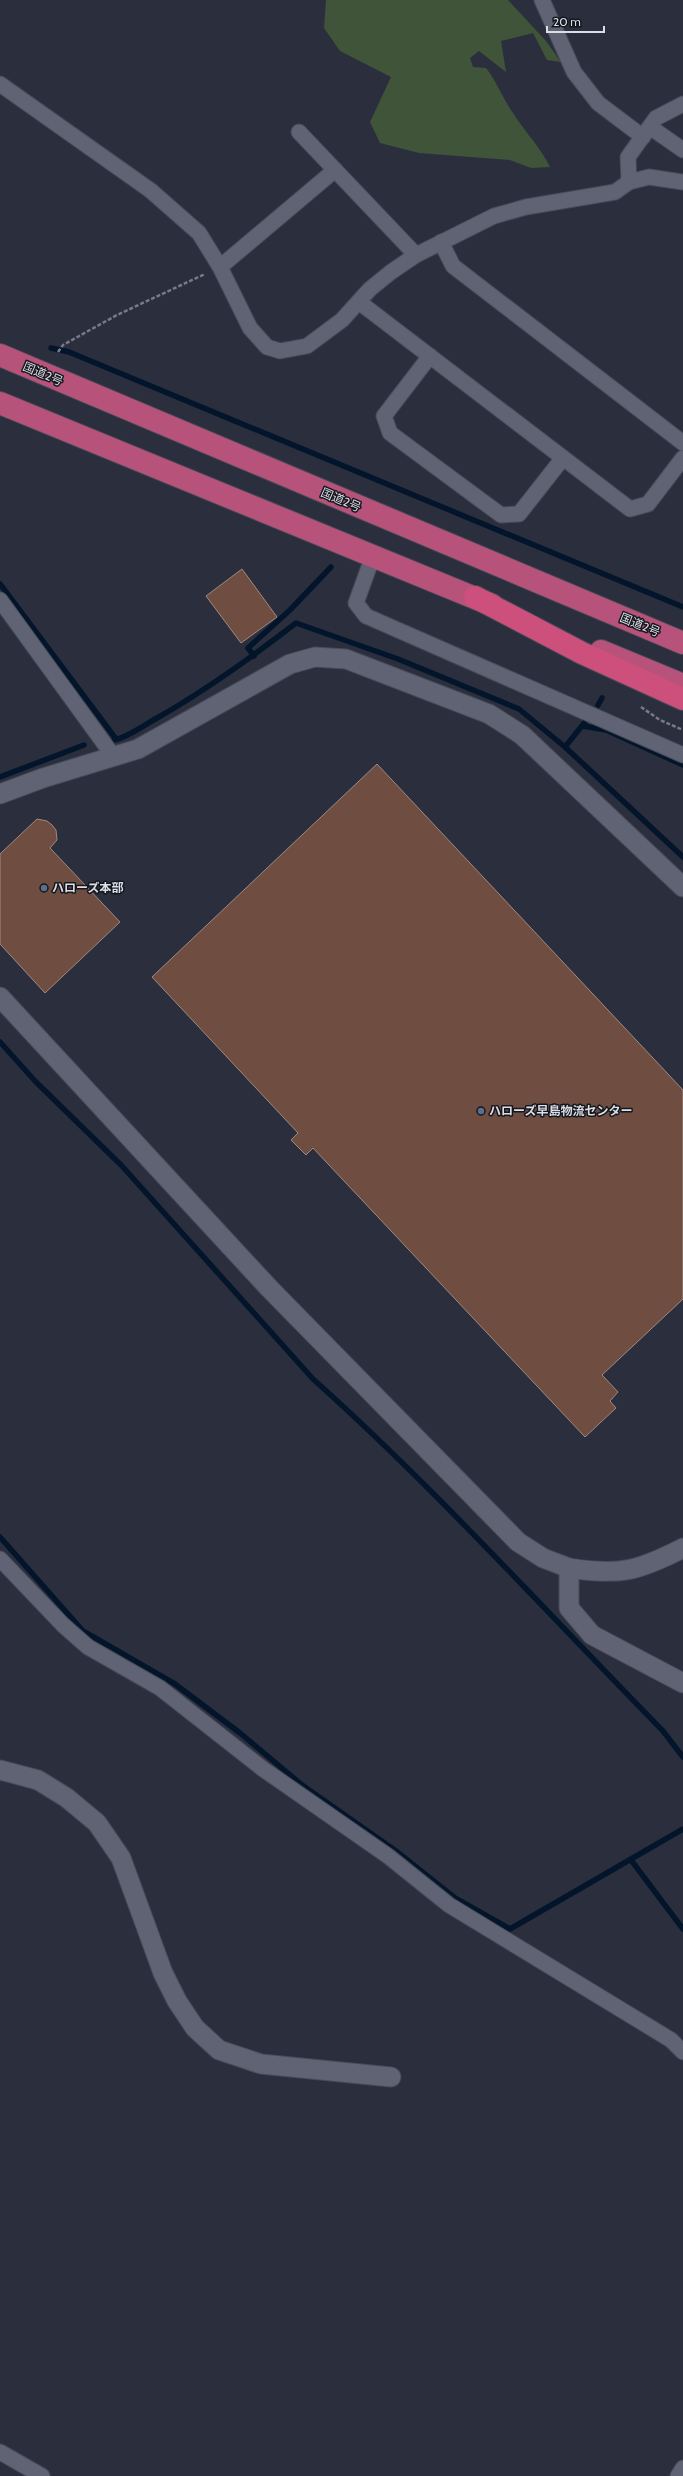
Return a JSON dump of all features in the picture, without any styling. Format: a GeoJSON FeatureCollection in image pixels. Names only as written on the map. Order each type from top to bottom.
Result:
{"type":"FeatureCollection","features":[{"type":"Feature","properties":{"kind":"highway","name":"国道2号"},"geometry":{"type":"LineString","coordinates":[[0,355],[683,642]]}},
{"type":"Feature","properties":{"kind":"highway"},"geometry":{"type":"LineString","coordinates":[[0,403],[683,685]]}},
{"type":"Feature","properties":{"kind":"highway"},"geometry":{"type":"LineString","coordinates":[[475,598],[582,653],[683,699]]}},
{"type":"Feature","properties":{"kind":"street"},"geometry":{"type":"LineString","coordinates":[[542,0],[574,72],[598,102],[646,132],[683,150]]}},
{"type":"Feature","properties":{"kind":"street"},"geometry":{"type":"LineString","coordinates":[[0,84],[150,190],[199,233],[220,267],[250,328],[267,347],[280,351],[307,346],[342,320],[391,272],[416,255],[494,216],[526,207],[615,192],[629,182],[648,177],[683,182]]}},
{"type":"Feature","properties":{"kind":"street"},"geometry":{"type":"LineString","coordinates":[[629,182],[628,157],[656,118],[683,104]]}},
{"type":"Feature","properties":{"kind":"street"},"geometry":{"type":"LineString","coordinates":[[299,132],[416,255]]}},
{"type":"Feature","properties":{"kind":"street"},"geometry":{"type":"LineString","coordinates":[[220,267],[335,170]]}},
{"type":"Feature","properties":{"kind":"street"},"geometry":{"type":"LineString","coordinates":[[441,242],[453,266],[683,443]]}},
{"type":"Feature","properties":{"kind":"street"},"geometry":{"type":"LineString","coordinates":[[359,302],[630,509],[648,504],[683,458]]}},
{"type":"Feature","properties":{"kind":"street"},"geometry":{"type":"LineString","coordinates":[[430,356],[384,416],[390,433],[501,515],[519,514],[563,458]]}},
{"type":"Feature","properties":{"kind":"street"},"geometry":{"type":"LineString","coordinates":[[373,556],[356,603],[366,616],[683,755]]}},
{"type":"Feature","properties":{"kind":"street"},"geometry":{"type":"LineString","coordinates":[[0,600],[114,757]]}},
{"type":"Feature","properties":{"kind":"street"},"geometry":{"type":"LineString","coordinates":[[0,794],[43,778],[138,749],[290,664],[315,658],[346,659],[489,714],[522,735],[683,887]]}},
{"type":"Feature","properties":{"kind":"street"},"geometry":{"type":"LineString","coordinates":[[0,997],[269,1288],[518,1542],[543,1558],[569,1568],[611,1573],[648,1566],[683,1548]]}},
{"type":"Feature","properties":{"kind":"street"},"geometry":{"type":"LineString","coordinates":[[0,1559],[63,1625],[88,1647],[160,1688],[263,1769],[388,1856],[449,1905],[671,2040],[683,2052]]}},
{"type":"Feature","properties":{"kind":"street"},"geometry":{"type":"LineString","coordinates":[[569,1568],[569,1608],[592,1635],[683,1683]]}},
{"type":"Feature","properties":{"kind":"street"},"geometry":{"type":"LineString","coordinates":[[0,1770],[38,1780],[67,1798],[97,1824],[121,1858],[163,1973],[177,2001],[195,2028],[219,2050],[261,2064],[391,2077]]}},
{"type":"Feature","properties":{"kind":"street"},"geometry":{"type":"LineString","coordinates":[[0,2452],[42,2476]]}},
{"type":"Feature","properties":{"kind":"street"},"geometry":{"type":"LineString","coordinates":[[678,2476],[683,2468]]}},
{"type":"Feature","properties":{"kind":"path"},"geometry":{"type":"LineString","coordinates":[[58,352],[63,345],[118,315],[220,267]]}},
{"type":"Feature","properties":{"kind":"path"},"geometry":{"type":"LineString","coordinates":[[641,707],[660,720],[683,730]]}},
{"type":"Feature","properties":{"kind":"green space"},"geometry":{"type":"Polygon","coordinates":[[[326,0],[508,0],[546,41],[561,62],[547,60],[533,33],[501,41],[506,72],[479,51],[470,58],[473,67],[486,68],[509,108],[542,153],[550,167],[531,168],[510,160],[419,153],[380,143],[370,122],[391,77],[340,51],[324,28],[326,0]]]}},
{"type":"Feature","properties":{"kind":"building"},"geometry":{"type":"Polygon","coordinates":[[[242,569],[277,617],[241,643],[206,596],[242,569]]]}},
{"type":"Feature","properties":{"kind":"building","name":"ハローズ早島物流センター"},"geometry":{"type":"Polygon","coordinates":[[[377,764],[683,1090],[683,1299],[602,1375],[618,1392],[610,1401],[616,1408],[585,1437],[313,1148],[306,1155],[291,1140],[298,1133],[152,977],[377,764]]]}},
{"type":"Feature","properties":{"kind":"building","name":"ハローズ本部"},"geometry":{"type":"Polygon","coordinates":[[[37,819],[47,821],[56,830],[57,840],[50,848],[120,922],[45,993],[0,944],[0,854],[37,819]]]}},
{"type":"Feature","properties":{"kind":"waterway"},"geometry":{"type":"LineString","coordinates":[[51,348],[69,352],[683,607]]}},
{"type":"Feature","properties":{"kind":"waterway"},"geometry":{"type":"LineString","coordinates":[[254,656],[248,648],[290,610],[331,567]]}},
{"type":"Feature","properties":{"kind":"waterway"},"geometry":{"type":"LineString","coordinates":[[0,584],[116,739]]}},
{"type":"Feature","properties":{"kind":"waterway"},"geometry":{"type":"LineString","coordinates":[[114,740],[131,734],[211,685],[246,661],[296,623],[398,659],[519,709],[565,747],[683,857]]}},
{"type":"Feature","properties":{"kind":"waterway"},"geometry":{"type":"LineString","coordinates":[[598,705],[602,698]]}},
{"type":"Feature","properties":{"kind":"waterway"},"geometry":{"type":"LineString","coordinates":[[565,747],[585,722]]}},
{"type":"Feature","properties":{"kind":"waterway"},"geometry":{"type":"LineString","coordinates":[[583,726],[606,730],[683,765]]}},
{"type":"Feature","properties":{"kind":"waterway"},"geometry":{"type":"LineString","coordinates":[[0,777],[84,745]]}},
{"type":"Feature","properties":{"kind":"waterway"},"geometry":{"type":"LineString","coordinates":[[0,1042],[35,1081],[122,1166],[313,1379],[359,1421],[491,1552],[663,1731],[683,1757]]}},
{"type":"Feature","properties":{"kind":"waterway"},"geometry":{"type":"LineString","coordinates":[[0,1537],[83,1631],[175,1684],[240,1733],[302,1785],[396,1851],[455,1898],[510,1929],[683,1829]]}},
{"type":"Feature","properties":{"kind":"waterway"},"geometry":{"type":"LineString","coordinates":[[631,1860],[683,1929]]}},
{"type":"Feature","properties":{"kind":"place","name":"ハローズ本部"},"geometry":{"type":"Point","coordinates":[44,888]}},
{"type":"Feature","properties":{"kind":"place","name":"ハローズ早島物流センター"},"geometry":{"type":"Point","coordinates":[481,1111]}}]}
